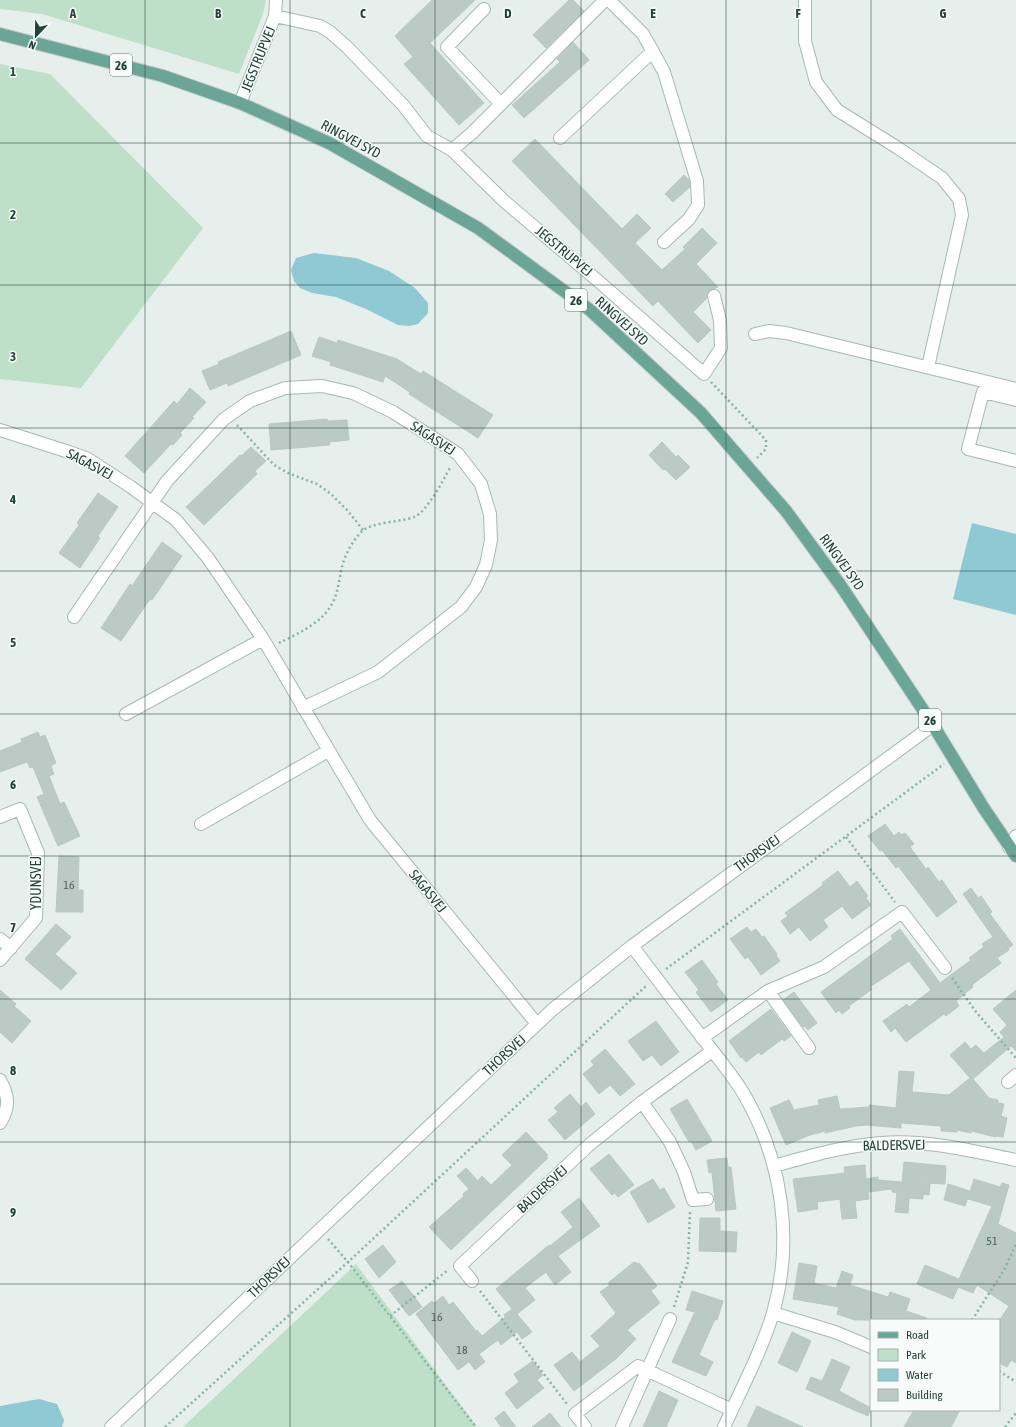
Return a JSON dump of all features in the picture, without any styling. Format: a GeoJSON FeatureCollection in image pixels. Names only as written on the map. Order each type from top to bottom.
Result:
{"type":"FeatureCollection","features":[{"type":"Feature","properties":{"kind":"main road","name":"RINGVEJ SYD"},"geometry":{"type":"LineString","coordinates":[[0,34],[163,76],[240,103],[329,143],[478,228],[590,310],[701,413],[786,510],[841,586],[933,725],[982,807],[1014,846]]}},
{"type":"Feature","properties":{"kind":"street","name":"JEGSTRUPVEJ"},"geometry":{"type":"LineString","coordinates":[[240,103],[275,16],[276,0]]}},
{"type":"Feature","properties":{"kind":"street"},"geometry":{"type":"LineString","coordinates":[[452,150],[472,133],[605,0]]}},
{"type":"Feature","properties":{"kind":"street"},"geometry":{"type":"LineString","coordinates":[[609,0],[643,34],[664,72],[698,181],[698,205],[689,220],[664,242]]}},
{"type":"Feature","properties":{"kind":"street"},"geometry":{"type":"LineString","coordinates":[[805,0],[805,41],[816,82],[837,110],[898,148],[942,178],[959,199],[962,215],[928,368]]}},
{"type":"Feature","properties":{"kind":"street"},"geometry":{"type":"LineString","coordinates":[[484,9],[447,47],[501,104]]}},
{"type":"Feature","properties":{"kind":"street","name":"JEGSTRUPVEJ"},"geometry":{"type":"LineString","coordinates":[[275,16],[320,26],[330,32],[347,47],[402,105],[427,136],[452,150],[504,201],[704,374]]}},
{"type":"Feature","properties":{"kind":"street"},"geometry":{"type":"LineString","coordinates":[[560,138],[652,51]]}},
{"type":"Feature","properties":{"kind":"street"},"geometry":{"type":"LineString","coordinates":[[704,374],[721,348],[720,320],[714,296]]}},
{"type":"Feature","properties":{"kind":"street"},"geometry":{"type":"LineString","coordinates":[[755,334],[769,331],[786,333],[1016,389]]}},
{"type":"Feature","properties":{"kind":"street","name":"SAGASVEJ"},"geometry":{"type":"LineString","coordinates":[[74,617],[167,481],[229,416],[250,401],[285,388],[322,386],[353,393],[393,412],[458,454],[481,484],[490,514],[491,540],[486,565],[476,587],[461,607],[378,672],[303,708]]}},
{"type":"Feature","properties":{"kind":"street"},"geometry":{"type":"LineString","coordinates":[[1016,400],[983,392],[968,449],[1016,461]]}},
{"type":"Feature","properties":{"kind":"street","name":"SAGASVEJ"},"geometry":{"type":"LineString","coordinates":[[0,430],[69,452],[88,460],[131,487],[176,520],[208,558],[265,643],[370,820],[537,1024]]}},
{"type":"Feature","properties":{"kind":"street"},"geometry":{"type":"LineString","coordinates":[[126,714],[265,643]]}},
{"type":"Feature","properties":{"kind":"street","name":"THORSVEJ"},"geometry":{"type":"LineString","coordinates":[[111,1427],[552,1010],[632,946],[933,725]]}},
{"type":"Feature","properties":{"kind":"street"},"geometry":{"type":"LineString","coordinates":[[201,824],[328,751]]}},
{"type":"Feature","properties":{"kind":"street","name":"YDUNSVEJ"},"geometry":{"type":"LineString","coordinates":[[0,817],[20,809],[38,853],[36,918],[0,960]]}},
{"type":"Feature","properties":{"kind":"street"},"geometry":{"type":"LineString","coordinates":[[702,1038],[768,991],[824,967],[902,912],[945,968]]}},
{"type":"Feature","properties":{"kind":"street"},"geometry":{"type":"LineString","coordinates":[[0,939],[11,948]]}},
{"type":"Feature","properties":{"kind":"street"},"geometry":{"type":"LineString","coordinates":[[632,946],[744,1095],[763,1132],[774,1166],[782,1207],[784,1242],[781,1274],[773,1313],[762,1344],[724,1427]]}},
{"type":"Feature","properties":{"kind":"street"},"geometry":{"type":"LineString","coordinates":[[768,991],[809,1048]]}},
{"type":"Feature","properties":{"kind":"street","name":"BALDERSVEJ"},"geometry":{"type":"LineString","coordinates":[[460,1266],[589,1145],[642,1102],[712,1051]]}},
{"type":"Feature","properties":{"kind":"street"},"geometry":{"type":"LineString","coordinates":[[0,1080],[7,1093],[7,1106],[0,1123]]}},
{"type":"Feature","properties":{"kind":"street"},"geometry":{"type":"LineString","coordinates":[[642,1102],[670,1142],[684,1172],[693,1200],[707,1199]]}},
{"type":"Feature","properties":{"kind":"street","name":"BALDERSVEJ"},"geometry":{"type":"LineString","coordinates":[[774,1166],[839,1148],[881,1143],[924,1143],[959,1148],[1016,1160]]}},
{"type":"Feature","properties":{"kind":"street"},"geometry":{"type":"LineString","coordinates":[[460,1266],[472,1281]]}},
{"type":"Feature","properties":{"kind":"street"},"geometry":{"type":"LineString","coordinates":[[773,1313],[835,1332],[870,1347]]}},
{"type":"Feature","properties":{"kind":"street"},"geometry":{"type":"LineString","coordinates":[[622,1427],[670,1319]]}},
{"type":"Feature","properties":{"kind":"street"},"geometry":{"type":"LineString","coordinates":[[585,1427],[575,1414],[638,1366],[732,1410]]}},
{"type":"Feature","properties":{"kind":"path"},"geometry":{"type":"LineString","coordinates":[[704,374],[766,440],[766,449],[748,466]]}},
{"type":"Feature","properties":{"kind":"path"},"geometry":{"type":"LineString","coordinates":[[229,416],[274,465],[288,473],[317,484],[348,511],[363,530]]}},
{"type":"Feature","properties":{"kind":"path"},"geometry":{"type":"LineString","coordinates":[[265,643],[299,633],[319,619],[332,605],[338,590],[343,563],[350,545],[363,530],[388,522],[414,517],[428,505],[458,454]]}},
{"type":"Feature","properties":{"kind":"path"},"geometry":{"type":"LineString","coordinates":[[165,1427],[348,1262],[656,977],[953,758]]}},
{"type":"Feature","properties":{"kind":"path"},"geometry":{"type":"LineString","coordinates":[[846,836],[902,912]]}},
{"type":"Feature","properties":{"kind":"path"},"geometry":{"type":"LineString","coordinates":[[945,968],[976,1012],[1016,1058]]}},
{"type":"Feature","properties":{"kind":"path"},"geometry":{"type":"LineString","coordinates":[[670,1319],[688,1262],[690,1213],[693,1200]]}},
{"type":"Feature","properties":{"kind":"path"},"geometry":{"type":"LineString","coordinates":[[320,1229],[348,1262],[476,1427]]}},
{"type":"Feature","properties":{"kind":"path"},"geometry":{"type":"LineString","coordinates":[[973,1319],[1004,1270],[1016,1244]]}},
{"type":"Feature","properties":{"kind":"path"},"geometry":{"type":"LineString","coordinates":[[390,1316],[452,1267],[460,1266]]}},
{"type":"Feature","properties":{"kind":"path"},"geometry":{"type":"LineString","coordinates":[[472,1281],[575,1414]]}},
{"type":"Feature","properties":{"kind":"path"},"geometry":{"type":"LineString","coordinates":[[1000,1372],[1016,1382]]}},
{"type":"Feature","properties":{"kind":"path"},"geometry":{"type":"LineString","coordinates":[[1005,1427],[1016,1412]]}},
{"type":"Feature","properties":{"kind":"green space"},"geometry":{"type":"Polygon","coordinates":[[[0,0],[266,0],[263,14],[239,74],[42,14],[0,9],[0,0]]]}},
{"type":"Feature","properties":{"kind":"green space"},"geometry":{"type":"Polygon","coordinates":[[[0,64],[50,74],[203,228],[81,388],[0,379],[0,64]]]}},
{"type":"Feature","properties":{"kind":"green space"},"geometry":{"type":"Polygon","coordinates":[[[356,1264],[477,1427],[183,1427],[356,1264]]]}},
{"type":"Feature","properties":{"kind":"water"},"geometry":{"type":"Polygon","coordinates":[[[314,253],[356,258],[389,271],[415,288],[428,303],[428,313],[418,324],[409,326],[398,325],[366,309],[336,297],[312,293],[300,288],[294,281],[291,270],[296,258],[314,253]]]}},
{"type":"Feature","properties":{"kind":"water"},"geometry":{"type":"Polygon","coordinates":[[[972,523],[1016,534],[1016,615],[953,599],[972,523]]]}},
{"type":"Feature","properties":{"kind":"water"},"geometry":{"type":"Polygon","coordinates":[[[39,1399],[57,1404],[64,1420],[62,1427],[0,1427],[0,1406],[39,1399]]]}},
{"type":"Feature","properties":{"kind":"building"},"geometry":{"type":"Polygon","coordinates":[[[432,0],[475,0],[430,43],[484,103],[459,125],[404,64],[413,57],[395,36],[432,0]]]}},
{"type":"Feature","properties":{"kind":"building"},"geometry":{"type":"Polygon","coordinates":[[[569,0],[573,0],[584,11],[546,48],[533,35],[569,0]]]}},
{"type":"Feature","properties":{"kind":"building"},"geometry":{"type":"Polygon","coordinates":[[[573,42],[589,60],[524,118],[512,105],[560,62],[557,59],[573,42]]]}},
{"type":"Feature","properties":{"kind":"building"},"geometry":{"type":"Polygon","coordinates":[[[535,139],[622,229],[637,214],[651,228],[635,243],[662,270],[685,249],[683,247],[702,228],[717,243],[696,264],[718,287],[709,291],[707,298],[693,312],[711,330],[698,343],[658,301],[653,306],[512,161],[535,139]]]}},
{"type":"Feature","properties":{"kind":"building"},"geometry":{"type":"Polygon","coordinates":[[[684,175],[689,180],[690,187],[673,202],[665,194],[684,175]]]}},
{"type":"Feature","properties":{"kind":"building"},"geometry":{"type":"Polygon","coordinates":[[[291,331],[301,355],[228,386],[227,383],[210,390],[202,371],[219,364],[218,362],[291,331]]]}},
{"type":"Feature","properties":{"kind":"building"},"geometry":{"type":"Polygon","coordinates":[[[319,337],[337,343],[338,340],[397,359],[421,374],[423,371],[493,415],[478,438],[409,394],[410,392],[385,376],[383,382],[330,365],[331,362],[312,356],[319,337]]]}},
{"type":"Feature","properties":{"kind":"building"},"geometry":{"type":"Polygon","coordinates":[[[190,388],[206,402],[180,433],[182,435],[173,445],[171,444],[144,473],[125,456],[174,401],[177,404],[190,388]]]}},
{"type":"Feature","properties":{"kind":"building"},"geometry":{"type":"Polygon","coordinates":[[[327,419],[328,421],[347,420],[349,440],[329,442],[330,445],[271,450],[269,424],[327,419]]]}},
{"type":"Feature","properties":{"kind":"building"},"geometry":{"type":"Polygon","coordinates":[[[662,442],[676,457],[678,455],[690,467],[676,480],[665,469],[663,470],[649,455],[662,442]]]}},
{"type":"Feature","properties":{"kind":"building"},"geometry":{"type":"Polygon","coordinates":[[[251,447],[266,461],[255,471],[257,474],[204,525],[186,507],[240,455],[241,456],[251,447]]]}},
{"type":"Feature","properties":{"kind":"building"},"geometry":{"type":"Polygon","coordinates":[[[98,493],[118,507],[98,536],[100,538],[80,568],[59,553],[79,525],[77,523],[98,493]]]}},
{"type":"Feature","properties":{"kind":"building"},"geometry":{"type":"Polygon","coordinates":[[[162,542],[182,556],[152,600],[150,599],[121,641],[101,628],[130,584],[132,586],[162,542]]]}},
{"type":"Feature","properties":{"kind":"building"},"geometry":{"type":"Polygon","coordinates":[[[38,732],[40,737],[45,735],[56,763],[51,766],[54,774],[49,776],[60,804],[64,802],[80,836],[58,846],[37,797],[44,794],[33,767],[30,768],[27,762],[0,772],[0,751],[22,742],[21,739],[38,732]]]}},
{"type":"Feature","properties":{"kind":"building"},"geometry":{"type":"Polygon","coordinates":[[[885,824],[894,836],[899,832],[901,835],[905,833],[914,844],[910,847],[926,869],[928,867],[939,882],[942,880],[957,902],[937,917],[898,866],[896,868],[882,850],[880,851],[868,836],[885,824]]]}},
{"type":"Feature","properties":{"kind":"building"},"geometry":{"type":"Polygon","coordinates":[[[59,856],[79,857],[78,890],[83,890],[83,912],[56,912],[59,856]]]}},
{"type":"Feature","properties":{"kind":"building"},"geometry":{"type":"Polygon","coordinates":[[[838,871],[850,887],[857,881],[868,896],[866,898],[871,905],[852,919],[842,906],[823,920],[828,927],[810,941],[799,927],[790,934],[781,921],[788,916],[785,913],[823,885],[822,883],[838,871]]]}},
{"type":"Feature","properties":{"kind":"building"},"geometry":{"type":"Polygon","coordinates":[[[971,888],[978,898],[981,896],[992,912],[990,914],[1013,945],[1008,948],[1009,950],[997,958],[1001,963],[972,985],[973,987],[956,1001],[959,1006],[946,1016],[944,1014],[906,1042],[895,1028],[891,1032],[883,1021],[907,1004],[909,1007],[931,990],[909,961],[870,987],[872,989],[849,1006],[850,1008],[842,1014],[839,1010],[836,1013],[821,992],[893,939],[891,936],[900,929],[940,983],[971,960],[969,958],[984,947],[982,944],[993,937],[963,894],[971,888]]]}},
{"type":"Feature","properties":{"kind":"building"},"geometry":{"type":"Polygon","coordinates":[[[56,924],[71,937],[55,954],[77,973],[61,990],[25,959],[56,924]]]}},
{"type":"Feature","properties":{"kind":"building"},"geometry":{"type":"Polygon","coordinates":[[[747,927],[751,932],[756,929],[762,937],[764,936],[777,954],[776,955],[780,961],[761,975],[748,957],[745,959],[730,939],[747,927]]]}},
{"type":"Feature","properties":{"kind":"building"},"geometry":{"type":"Polygon","coordinates":[[[702,960],[718,982],[716,984],[728,1000],[711,1012],[696,992],[699,990],[685,972],[702,960]]]}},
{"type":"Feature","properties":{"kind":"building"},"geometry":{"type":"Polygon","coordinates":[[[0,990],[16,1004],[14,1006],[31,1021],[12,1043],[0,1032],[0,990]]]}},
{"type":"Feature","properties":{"kind":"building"},"geometry":{"type":"Polygon","coordinates":[[[1016,990],[1016,1051],[1011,1046],[973,1079],[989,1098],[998,1100],[998,1103],[1004,1104],[1001,1116],[1007,1118],[1003,1137],[996,1137],[971,1131],[971,1133],[957,1130],[957,1132],[941,1131],[941,1126],[901,1123],[901,1128],[866,1125],[825,1133],[825,1131],[810,1135],[786,1145],[770,1108],[789,1100],[794,1110],[819,1105],[818,1100],[837,1096],[840,1109],[869,1107],[869,1105],[896,1108],[899,1071],[914,1072],[912,1092],[949,1095],[970,1078],[950,1055],[965,1042],[971,1049],[976,1045],[984,1053],[1004,1037],[1000,1032],[1007,1025],[993,1009],[1016,990]]]}},
{"type":"Feature","properties":{"kind":"building"},"geometry":{"type":"Polygon","coordinates":[[[794,992],[817,1023],[808,1030],[805,1026],[803,1027],[783,1000],[794,992]]]}},
{"type":"Feature","properties":{"kind":"building"},"geometry":{"type":"Polygon","coordinates":[[[771,1009],[791,1036],[784,1041],[782,1039],[761,1055],[759,1052],[746,1062],[742,1057],[741,1058],[729,1041],[771,1009]]]}},
{"type":"Feature","properties":{"kind":"building"},"geometry":{"type":"Polygon","coordinates":[[[656,1021],[679,1052],[661,1066],[652,1055],[643,1061],[628,1041],[656,1021]]]}},
{"type":"Feature","properties":{"kind":"building"},"geometry":{"type":"Polygon","coordinates":[[[605,1049],[635,1084],[620,1096],[610,1085],[599,1094],[583,1074],[594,1065],[591,1061],[605,1049]]]}},
{"type":"Feature","properties":{"kind":"building"},"geometry":{"type":"Polygon","coordinates":[[[570,1094],[581,1107],[586,1102],[595,1114],[565,1140],[548,1120],[558,1112],[554,1108],[570,1094]]]}},
{"type":"Feature","properties":{"kind":"building"},"geometry":{"type":"Polygon","coordinates":[[[687,1099],[712,1141],[696,1150],[691,1141],[689,1142],[670,1109],[687,1099]]]}},
{"type":"Feature","properties":{"kind":"building"},"geometry":{"type":"Polygon","coordinates":[[[526,1132],[548,1155],[546,1156],[548,1158],[451,1250],[429,1227],[464,1196],[463,1194],[469,1189],[457,1176],[466,1168],[478,1181],[482,1176],[491,1185],[512,1165],[502,1155],[526,1132]]]}},
{"type":"Feature","properties":{"kind":"building"},"geometry":{"type":"Polygon","coordinates":[[[609,1154],[634,1185],[618,1197],[615,1193],[612,1195],[590,1169],[609,1154]]]}},
{"type":"Feature","properties":{"kind":"building"},"geometry":{"type":"Polygon","coordinates":[[[727,1158],[728,1167],[731,1167],[736,1209],[716,1211],[712,1172],[709,1173],[707,1160],[727,1158]]]}},
{"type":"Feature","properties":{"kind":"building"},"geometry":{"type":"Polygon","coordinates":[[[904,1162],[946,1166],[945,1184],[924,1183],[930,1184],[929,1195],[923,1194],[923,1199],[909,1198],[908,1213],[895,1212],[897,1193],[892,1192],[892,1189],[868,1192],[869,1199],[855,1201],[857,1218],[842,1219],[840,1199],[817,1202],[818,1209],[798,1212],[793,1179],[845,1173],[844,1167],[865,1165],[866,1179],[878,1177],[878,1180],[902,1182],[904,1162]]]}},
{"type":"Feature","properties":{"kind":"building"},"geometry":{"type":"Polygon","coordinates":[[[653,1179],[660,1190],[664,1188],[675,1207],[648,1223],[630,1192],[653,1179]]]}},
{"type":"Feature","properties":{"kind":"building"},"geometry":{"type":"Polygon","coordinates":[[[974,1179],[1000,1187],[1002,1183],[1009,1185],[998,1224],[1016,1233],[1016,1363],[1011,1360],[1007,1367],[1000,1364],[1000,1320],[1009,1306],[977,1285],[973,1293],[958,1287],[953,1299],[917,1284],[925,1265],[959,1279],[992,1206],[968,1199],[974,1179]]]}},
{"type":"Feature","properties":{"kind":"building"},"geometry":{"type":"Polygon","coordinates":[[[948,1184],[970,1191],[965,1206],[944,1200],[948,1184]]]}},
{"type":"Feature","properties":{"kind":"building"},"geometry":{"type":"Polygon","coordinates":[[[579,1198],[600,1226],[558,1256],[571,1272],[555,1285],[546,1272],[525,1288],[535,1300],[517,1314],[532,1332],[522,1339],[517,1332],[501,1345],[498,1340],[479,1354],[485,1362],[475,1370],[469,1362],[458,1370],[416,1314],[432,1301],[434,1303],[443,1296],[449,1305],[453,1302],[476,1331],[477,1330],[482,1336],[505,1317],[504,1315],[512,1309],[496,1289],[573,1227],[561,1212],[579,1198]]]}},
{"type":"Feature","properties":{"kind":"building"},"geometry":{"type":"Polygon","coordinates":[[[700,1218],[720,1218],[720,1231],[737,1232],[736,1252],[699,1251],[700,1218]]]}},
{"type":"Feature","properties":{"kind":"building"},"geometry":{"type":"Polygon","coordinates":[[[383,1245],[396,1262],[379,1278],[365,1259],[383,1245]]]}},
{"type":"Feature","properties":{"kind":"building"},"geometry":{"type":"Polygon","coordinates":[[[634,1262],[640,1264],[657,1286],[651,1291],[660,1303],[627,1330],[636,1339],[617,1358],[574,1391],[554,1365],[572,1352],[580,1362],[600,1346],[591,1336],[616,1313],[600,1292],[610,1285],[608,1283],[634,1262]]]}},
{"type":"Feature","properties":{"kind":"building"},"geometry":{"type":"Polygon","coordinates":[[[799,1263],[817,1266],[814,1283],[836,1288],[842,1271],[853,1275],[850,1285],[888,1297],[890,1292],[910,1299],[906,1311],[927,1319],[855,1320],[837,1314],[839,1307],[793,1299],[799,1263]]]}},
{"type":"Feature","properties":{"kind":"building"},"geometry":{"type":"Polygon","coordinates":[[[402,1281],[422,1307],[409,1316],[389,1290],[402,1281]]]}},
{"type":"Feature","properties":{"kind":"building"},"geometry":{"type":"Polygon","coordinates":[[[692,1291],[723,1301],[717,1320],[715,1319],[699,1355],[713,1362],[706,1376],[672,1362],[695,1312],[686,1310],[692,1291]]]}},
{"type":"Feature","properties":{"kind":"building"},"geometry":{"type":"Polygon","coordinates":[[[792,1332],[811,1341],[797,1372],[778,1363],[792,1332]]]}},
{"type":"Feature","properties":{"kind":"building"},"geometry":{"type":"Polygon","coordinates":[[[832,1359],[850,1367],[839,1391],[870,1407],[868,1416],[806,1389],[811,1377],[822,1381],[832,1359]]]}},
{"type":"Feature","properties":{"kind":"building"},"geometry":{"type":"Polygon","coordinates":[[[533,1361],[543,1375],[537,1380],[544,1388],[517,1409],[505,1393],[519,1382],[514,1374],[533,1361]]]}},
{"type":"Feature","properties":{"kind":"building"},"geometry":{"type":"Polygon","coordinates":[[[659,1391],[678,1400],[666,1427],[643,1427],[659,1391]]]}},
{"type":"Feature","properties":{"kind":"building"},"geometry":{"type":"Polygon","coordinates":[[[757,1406],[803,1427],[747,1427],[757,1406]]]}},
{"type":"Feature","properties":{"kind":"building"},"geometry":{"type":"Polygon","coordinates":[[[504,1411],[516,1427],[501,1427],[495,1418],[504,1411]]]}},
{"type":"Feature","properties":{"kind":"building"},"geometry":{"type":"Polygon","coordinates":[[[913,1411],[959,1411],[951,1427],[904,1427],[913,1411]]]}},
{"type":"Feature","properties":{"kind":"building"},"geometry":{"type":"Polygon","coordinates":[[[550,1413],[561,1427],[532,1427],[550,1413]]]}}]}
